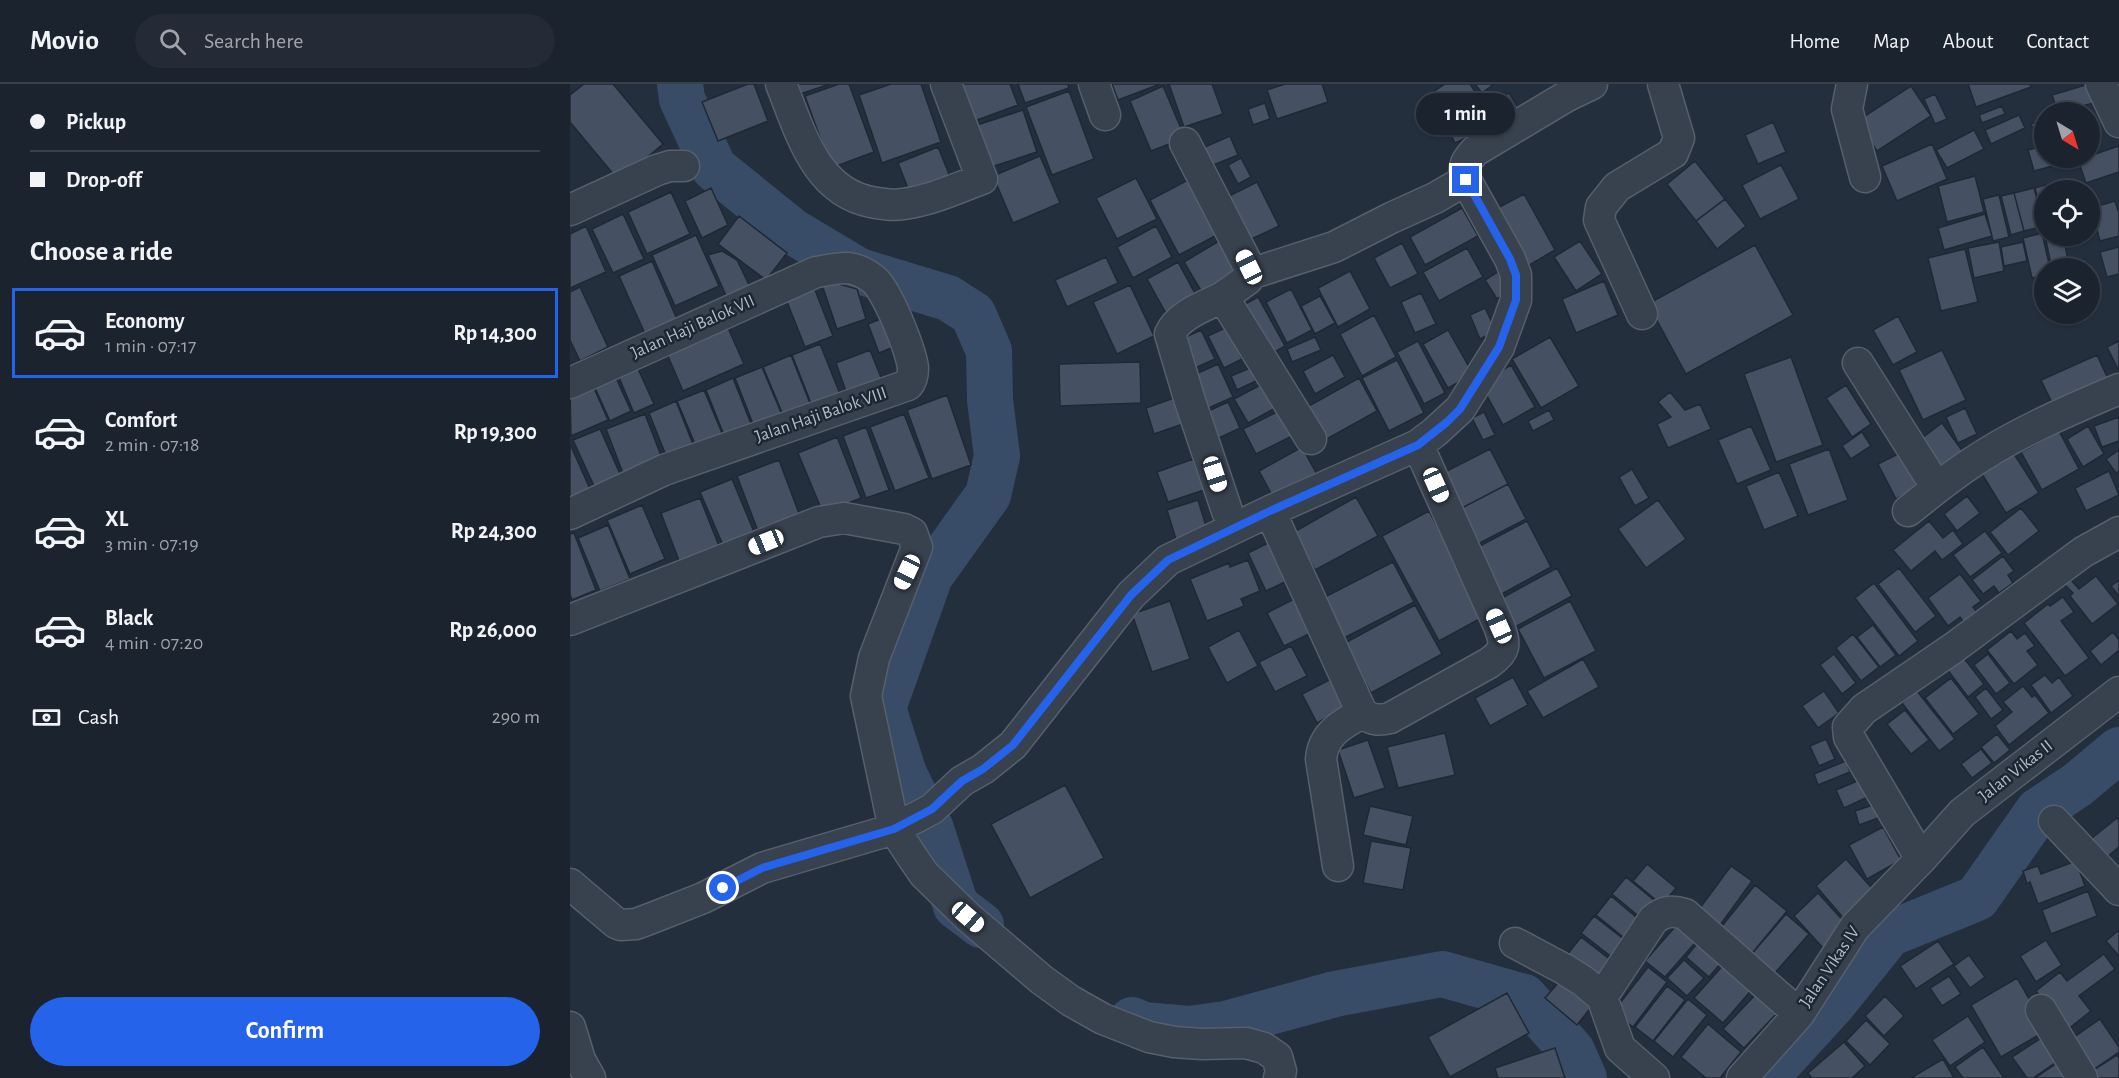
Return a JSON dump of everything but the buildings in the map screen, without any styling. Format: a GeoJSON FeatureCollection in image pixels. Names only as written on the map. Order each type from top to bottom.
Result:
{"type":"FeatureCollection","features":[{"type":"Feature","properties":{"kind":"street"},"geometry":{"type":"LineString","coordinates":[[781,84],[811,155],[822,174],[841,190],[860,200],[903,204],[936,196],[982,179],[946,84]]}},
{"type":"Feature","properties":{"kind":"street"},"geometry":{"type":"LineString","coordinates":[[1094,84],[1105,115]]}},
{"type":"Feature","properties":{"kind":"street"},"geometry":{"type":"LineString","coordinates":[[570,884],[615,923],[636,924],[703,898],[762,868],[898,827],[932,809],[962,781],[983,769],[1013,745],[1131,595],[1168,560],[1270,511],[1418,445],[1460,409],[1499,347],[1516,300],[1516,275],[1510,259],[1466,180],[1463,170],[1467,160],[1475,151],[1592,84]]}},
{"type":"Feature","properties":{"kind":"street"},"geometry":{"type":"LineString","coordinates":[[1642,314],[1599,220],[1601,207],[1617,187],[1672,153],[1679,138],[1663,84]]}},
{"type":"Feature","properties":{"kind":"street"},"geometry":{"type":"LineString","coordinates":[[1852,84],[1847,109],[1865,177]]}},
{"type":"Feature","properties":{"kind":"street"},"geometry":{"type":"LineString","coordinates":[[2101,84],[2119,122]]}},
{"type":"Feature","properties":{"kind":"street"},"geometry":{"type":"LineString","coordinates":[[1185,143],[1243,255],[1250,274]]}},
{"type":"Feature","properties":{"kind":"street"},"geometry":{"type":"LineString","coordinates":[[570,210],[657,170],[670,166],[684,166]]}},
{"type":"Feature","properties":{"kind":"street"},"geometry":{"type":"LineString","coordinates":[[1227,511],[1170,334],[1173,327],[1184,318],[1243,284],[1250,274],[1334,247],[1435,198],[1466,180]]}},
{"type":"Feature","properties":{"kind":"street","name":"Jalan Haji Balok VIII"},"geometry":{"type":"LineString","coordinates":[[570,514],[664,470],[908,385],[912,380],[913,367],[893,309],[880,286],[874,280],[850,267],[816,272]]}},
{"type":"Feature","properties":{"kind":"street","name":"Jalan Haji Balok VII"},"geometry":{"type":"LineString","coordinates":[[570,382],[816,272]]}},
{"type":"Feature","properties":{"kind":"street"},"geometry":{"type":"LineString","coordinates":[[1222,297],[1311,439]]}},
{"type":"Feature","properties":{"kind":"street"},"geometry":{"type":"LineString","coordinates":[[1858,363],[1937,488]]}},
{"type":"Feature","properties":{"kind":"street"},"geometry":{"type":"LineString","coordinates":[[1908,512],[1968,465],[1998,447],[2081,405],[2119,389]]}},
{"type":"Feature","properties":{"kind":"street"},"geometry":{"type":"LineString","coordinates":[[1270,511],[1362,713],[1370,719],[1379,721],[1390,718],[1498,657],[1503,649],[1504,640],[1418,445]]}},
{"type":"Feature","properties":{"kind":"street"},"geometry":{"type":"LineString","coordinates":[[570,620],[819,522],[844,518],[904,529],[912,533],[917,547],[874,658],[866,696],[898,827],[924,874],[1004,949],[1071,1001],[1103,1019],[1149,1037],[1202,1044],[1246,1042],[1264,1048],[1277,1057],[1281,1071],[1279,1078]]}},
{"type":"Feature","properties":{"kind":"street"},"geometry":{"type":"LineString","coordinates":[[1921,859],[1849,737],[1848,728],[1864,709],[1952,649],[2083,552],[2119,532]]}},
{"type":"Feature","properties":{"kind":"street","name":"Jalan Vikas II"},"geometry":{"type":"LineString","coordinates":[[1921,859],[1962,813],[2119,692]]}},
{"type":"Feature","properties":{"kind":"street"},"geometry":{"type":"LineString","coordinates":[[1338,866],[1321,759],[1322,749],[1330,734],[1362,713]]}},
{"type":"Feature","properties":{"kind":"street"},"geometry":{"type":"LineString","coordinates":[[2054,821],[2119,890]]}},
{"type":"Feature","properties":{"kind":"street","name":"Jalan Vikas IV"},"geometry":{"type":"LineString","coordinates":[[1742,1078],[1798,1014],[1855,927],[1921,859]]}},
{"type":"Feature","properties":{"kind":"street"},"geometry":{"type":"LineString","coordinates":[[1602,997],[1653,920],[1659,914],[1675,911],[1685,914],[1798,1014]]}},
{"type":"Feature","properties":{"kind":"street"},"geometry":{"type":"LineString","coordinates":[[1515,944],[1564,969],[1602,997],[1620,1048],[1654,1078]]}},
{"type":"Feature","properties":{"kind":"street"},"geometry":{"type":"LineString","coordinates":[[2041,1010],[2082,1078]]}},
{"type":"Feature","properties":{"kind":"street"},"geometry":{"type":"LineString","coordinates":[[570,1027],[580,1060],[590,1078]]}},
{"type":"Feature","properties":{"kind":"waterway"},"geometry":{"type":"LineString","coordinates":[[680,84],[682,99],[714,168],[792,231],[859,271],[948,298],[973,314],[989,351],[990,400],[997,456],[988,495],[930,576],[883,708],[904,774],[931,829],[956,906],[981,925]]}},
{"type":"Feature","properties":{"kind":"waterway"},"geometry":{"type":"LineString","coordinates":[[1765,1078],[1832,1005],[1889,934],[1977,898],[2038,811],[2077,785],[2119,750]]}},
{"type":"Feature","properties":{"kind":"waterway"},"geometry":{"type":"LineString","coordinates":[[1132,1020],[1143,1025],[1189,1029],[1226,1024],[1335,994],[1442,974],[1524,997],[1572,1051],[1584,1078]]}},
{"type":"Feature","properties":{"kind":"route"},"geometry":{"type":"LineString","coordinates":[[723,888],[762,868],[894,829],[932,809],[962,781],[983,769],[1013,745],[1131,595],[1168,560],[1234,527],[1418,445],[1447,422],[1460,409],[1499,347],[1513,313],[1517,288],[1516,275],[1510,259],[1466,180]]}}]}
